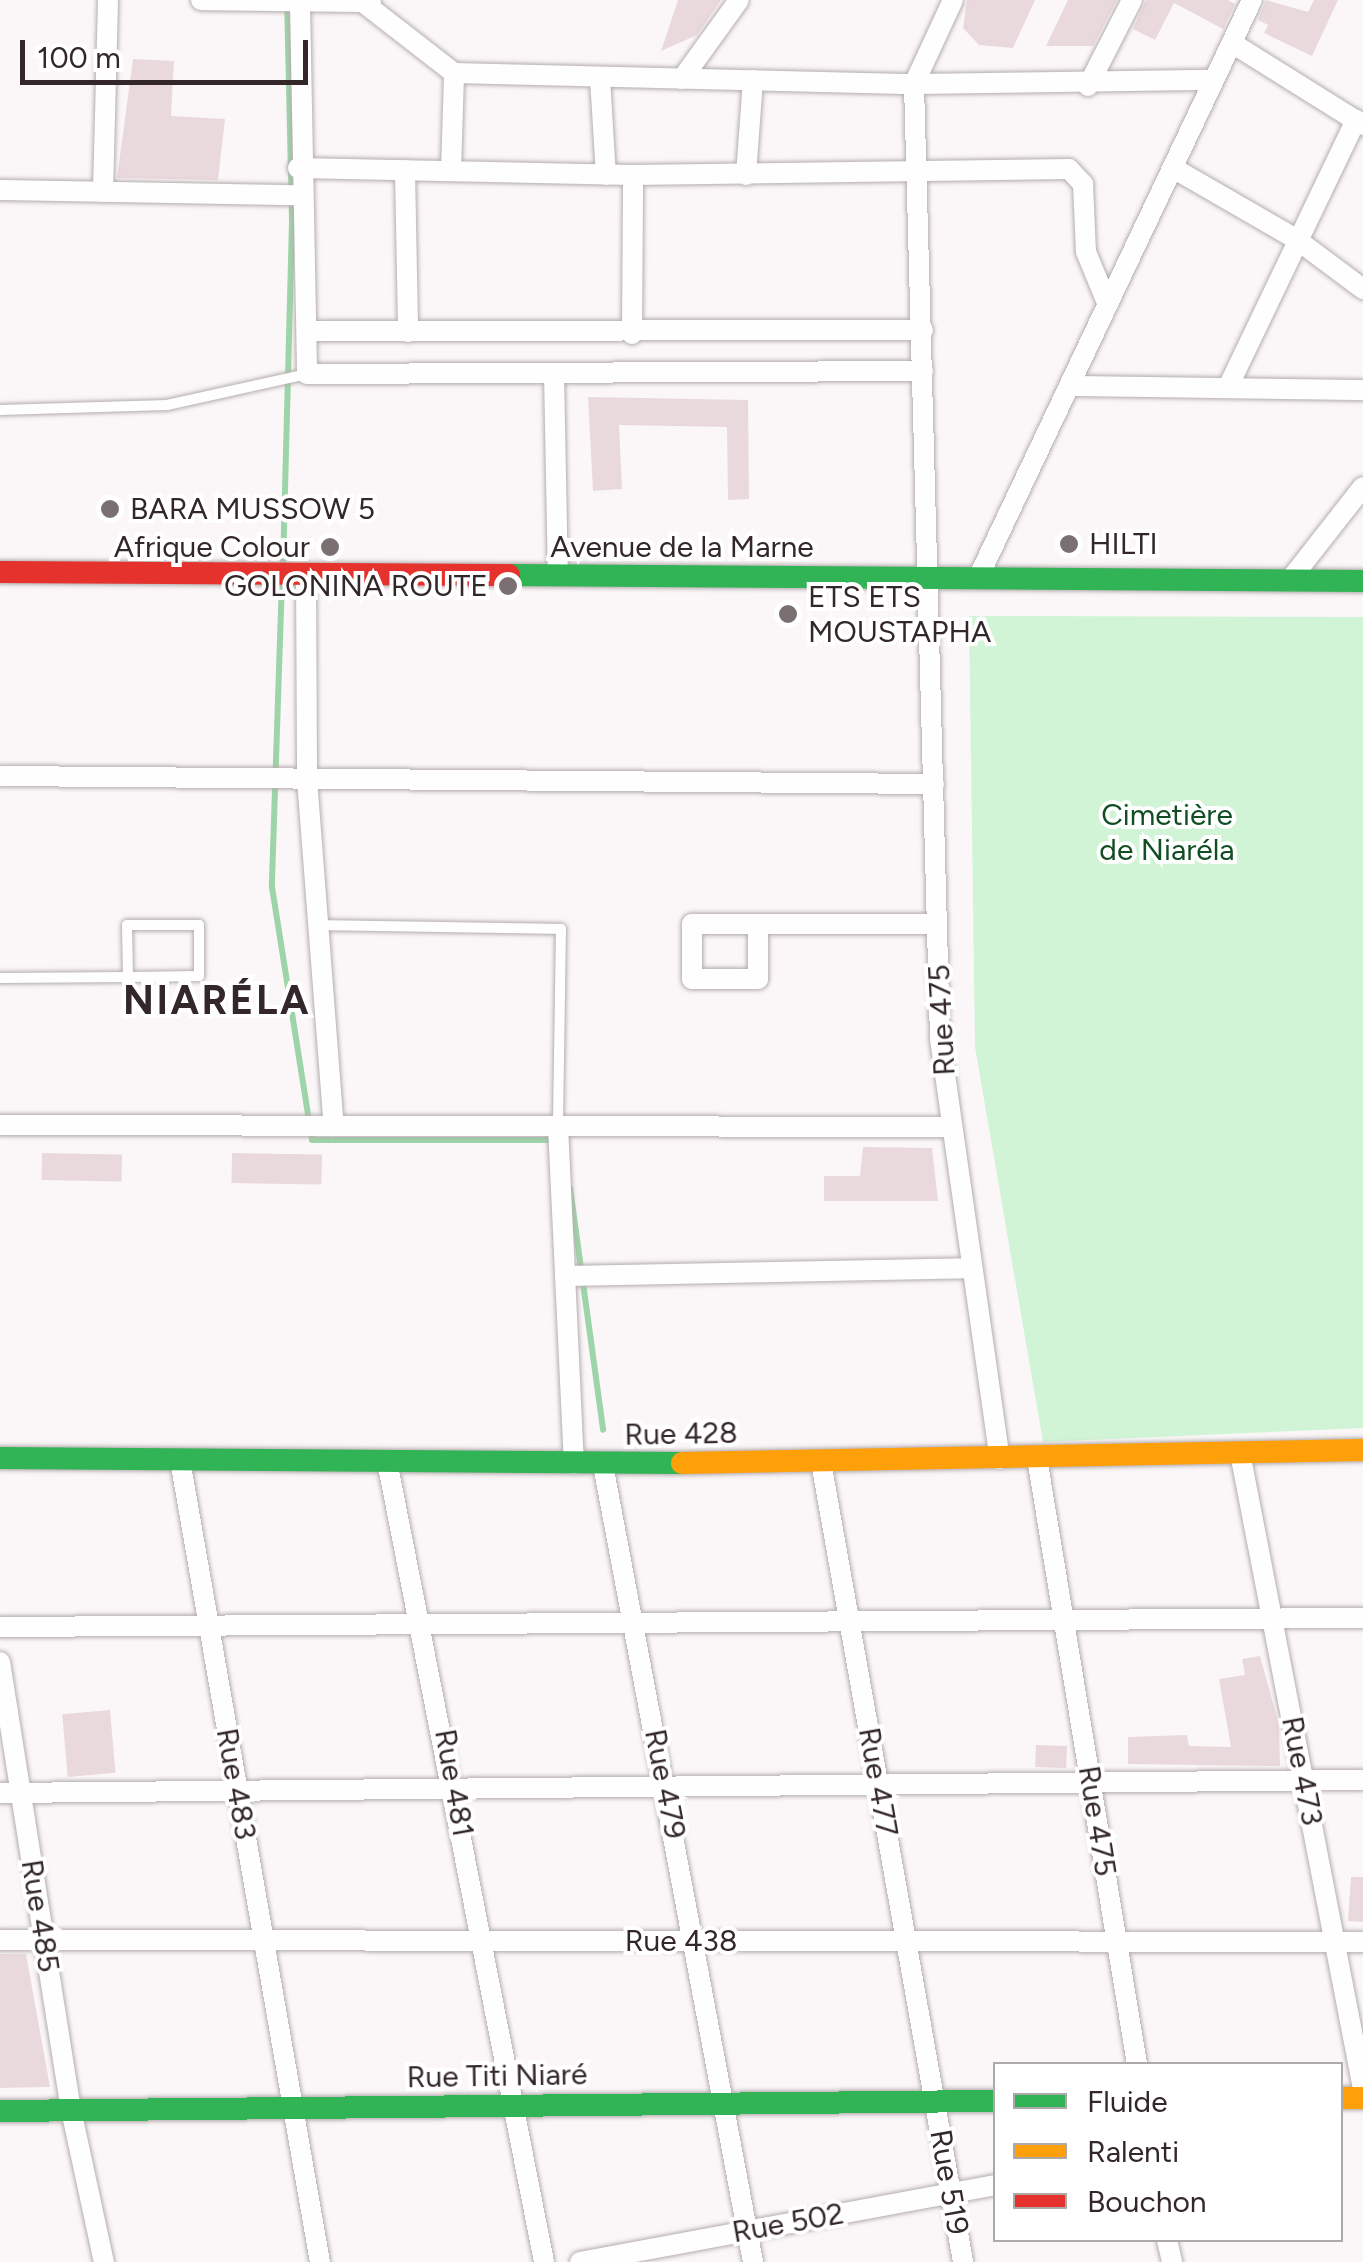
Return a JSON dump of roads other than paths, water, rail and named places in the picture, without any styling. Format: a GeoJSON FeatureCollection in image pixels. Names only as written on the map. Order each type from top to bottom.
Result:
{"type":"FeatureCollection","features":[{"type":"Feature","properties":{"kind":"street"},"geometry":{"type":"LineString","coordinates":[[103,192],[108,0]]}},
{"type":"Feature","properties":{"kind":"street"},"geometry":{"type":"LineString","coordinates":[[201,0],[366,2],[454,73],[1088,86],[1214,80]]}},
{"type":"Feature","properties":{"kind":"street"},"geometry":{"type":"LineString","coordinates":[[682,79],[740,0]]}},
{"type":"Feature","properties":{"kind":"street"},"geometry":{"type":"LineString","coordinates":[[914,84],[953,0]]}},
{"type":"Feature","properties":{"kind":"street"},"geometry":{"type":"LineString","coordinates":[[1088,86],[1132,0]]}},
{"type":"Feature","properties":{"kind":"street"},"geometry":{"type":"LineString","coordinates":[[978,578],[1252,0]]}},
{"type":"Feature","properties":{"kind":"street"},"geometry":{"type":"LineString","coordinates":[[300,4],[298,168],[307,374],[924,371]]}},
{"type":"Feature","properties":{"kind":"street"},"geometry":{"type":"LineString","coordinates":[[1228,385],[1296,239],[1360,123],[1232,43]]}},
{"type":"Feature","properties":{"kind":"street"},"geometry":{"type":"LineString","coordinates":[[451,171],[454,73]]}},
{"type":"Feature","properties":{"kind":"street"},"geometry":{"type":"LineString","coordinates":[[600,78],[606,175]]}},
{"type":"Feature","properties":{"kind":"street"},"geometry":{"type":"LineString","coordinates":[[746,175],[752,80]]}},
{"type":"Feature","properties":{"kind":"street","name":"Rue 475"},"geometry":{"type":"LineString","coordinates":[[914,84],[937,924],[949,1127],[1000,1458]]}},
{"type":"Feature","properties":{"kind":"street"},"geometry":{"type":"LineString","coordinates":[[298,168],[606,175],[1078,174],[1086,252],[1108,305]]}},
{"type":"Feature","properties":{"kind":"street"},"geometry":{"type":"LineString","coordinates":[[1173,168],[1296,239],[1363,290]]}},
{"type":"Feature","properties":{"kind":"street"},"geometry":{"type":"LineString","coordinates":[[406,170],[408,332]]}},
{"type":"Feature","properties":{"kind":"street"},"geometry":{"type":"LineString","coordinates":[[632,175],[632,334]]}},
{"type":"Feature","properties":{"kind":"street"},"geometry":{"type":"LineString","coordinates":[[0,190],[300,195]]}},
{"type":"Feature","properties":{"kind":"street"},"geometry":{"type":"LineString","coordinates":[[308,331],[632,334],[922,330]]}},
{"type":"Feature","properties":{"kind":"street"},"geometry":{"type":"LineString","coordinates":[[554,373],[558,576]]}},
{"type":"Feature","properties":{"kind":"street"},"geometry":{"type":"LineString","coordinates":[[1069,386],[1228,385],[1363,390]]}},
{"type":"Feature","properties":{"kind":"street"},"geometry":{"type":"LineString","coordinates":[[1290,580],[1363,487]]}},
{"type":"Feature","properties":{"kind":"street","name":"Avenue de la Marne"},"geometry":{"type":"LineString","coordinates":[[0,572],[1363,580]]}},
{"type":"Feature","properties":{"kind":"street"},"geometry":{"type":"LineString","coordinates":[[306,574],[307,779],[334,1126]]}},
{"type":"Feature","properties":{"kind":"street"},"geometry":{"type":"LineString","coordinates":[[0,776],[934,784]]}},
{"type":"Feature","properties":{"kind":"street"},"geometry":{"type":"LineString","coordinates":[[758,924],[937,924]]}},
{"type":"Feature","properties":{"kind":"street"},"geometry":{"type":"LineString","coordinates":[[0,1125],[949,1127]]}},
{"type":"Feature","properties":{"kind":"street"},"geometry":{"type":"LineString","coordinates":[[558,1126],[574,1464]]}},
{"type":"Feature","properties":{"kind":"street"},"geometry":{"type":"LineString","coordinates":[[565,1276],[971,1268]]}},
{"type":"Feature","properties":{"kind":"street","name":"Rue 428"},"geometry":{"type":"LineString","coordinates":[[0,1458],[603,1465],[1363,1450]]}},
{"type":"Feature","properties":{"kind":"street","name":"Rue 473"},"geometry":{"type":"LineString","coordinates":[[1240,1453],[1363,2089]]}},
{"type":"Feature","properties":{"kind":"street","name":"Rue 475"},"geometry":{"type":"LineString","coordinates":[[1037,1458],[1136,2062]]}},
{"type":"Feature","properties":{"kind":"street","name":"Rue 483"},"geometry":{"type":"LineString","coordinates":[[180,1460],[320,2262]]}},
{"type":"Feature","properties":{"kind":"street","name":"Rue 481"},"geometry":{"type":"LineString","coordinates":[[387,1461],[424,1624],[544,2262]]}},
{"type":"Feature","properties":{"kind":"street","name":"Rue 477"},"geometry":{"type":"LineString","coordinates":[[821,1462],[934,2102]]}},
{"type":"Feature","properties":{"kind":"street","name":"Rue 479"},"geometry":{"type":"LineString","coordinates":[[603,1465],[696,1940],[753,2262]]}},
{"type":"Feature","properties":{"kind":"street"},"geometry":{"type":"LineString","coordinates":[[0,1627],[1363,1618]]}},
{"type":"Feature","properties":{"kind":"street","name":"Rue 485"},"geometry":{"type":"LineString","coordinates":[[0,1662],[10,1793],[44,1940],[71,2110],[104,2262]]}},
{"type":"Feature","properties":{"kind":"street"},"geometry":{"type":"LineString","coordinates":[[10,1793],[1363,1780]]}},
{"type":"Feature","properties":{"kind":"street","name":"Rue 438"},"geometry":{"type":"LineString","coordinates":[[0,1940],[1363,1942]]}},
{"type":"Feature","properties":{"kind":"street","name":"Rue Titi Niaré"},"geometry":{"type":"LineString","coordinates":[[0,2111],[993,2101]]}},
{"type":"Feature","properties":{"kind":"street","name":"Rue 519"},"geometry":{"type":"LineString","coordinates":[[934,2102],[964,2262]]}},
{"type":"Feature","properties":{"kind":"street","name":"Rue 502"},"geometry":{"type":"LineString","coordinates":[[580,2262],[993,2187]]}},
{"type":"Feature","properties":{"kind":"lane"},"geometry":{"type":"LineString","coordinates":[[0,410],[187,402],[307,374]]}},
{"type":"Feature","properties":{"kind":"lane"},"geometry":{"type":"LineString","coordinates":[[0,978],[128,977],[199,976],[199,924],[127,926],[128,977]]}},
{"type":"Feature","properties":{"kind":"lane"},"geometry":{"type":"LineString","coordinates":[[318,925],[561,929],[558,1126]]}},
{"type":"Feature","properties":{"kind":"waterway"},"geometry":{"type":"LineString","coordinates":[[283,566],[292,218],[287,4]]}},
{"type":"Feature","properties":{"kind":"waterway"},"geometry":{"type":"LineString","coordinates":[[282,579],[272,887],[312,1140],[555,1140]]}},
{"type":"Feature","properties":{"kind":"waterway"},"geometry":{"type":"LineString","coordinates":[[570,1188],[603,1430]]}},
{"type":"Feature","properties":{"kind":"place","name":"BARA MUSSOW 5"},"geometry":{"type":"Point","coordinates":[110,509]}},
{"type":"Feature","properties":{"kind":"place","name":"HILTI"},"geometry":{"type":"Point","coordinates":[1069,544]}},
{"type":"Feature","properties":{"kind":"place","name":"Afrique Colour"},"geometry":{"type":"Point","coordinates":[330,547]}},
{"type":"Feature","properties":{"kind":"place","name":"GOLONINA ROUTE"},"geometry":{"type":"Point","coordinates":[508,586]}},
{"type":"Feature","properties":{"kind":"place","name":"ETS ETS MOUSTAPHA"},"geometry":{"type":"Point","coordinates":[788,614]}},
{"type":"Feature","properties":{"kind":"district","name":"NIARÉLA"},"geometry":{"type":"Point","coordinates":[217,1000]}},
{"type":"Feature","properties":{"kind":"park label","name":"Cimetière de Niaréla"},"geometry":{"type":"Point","coordinates":[1167,832]}}]}
